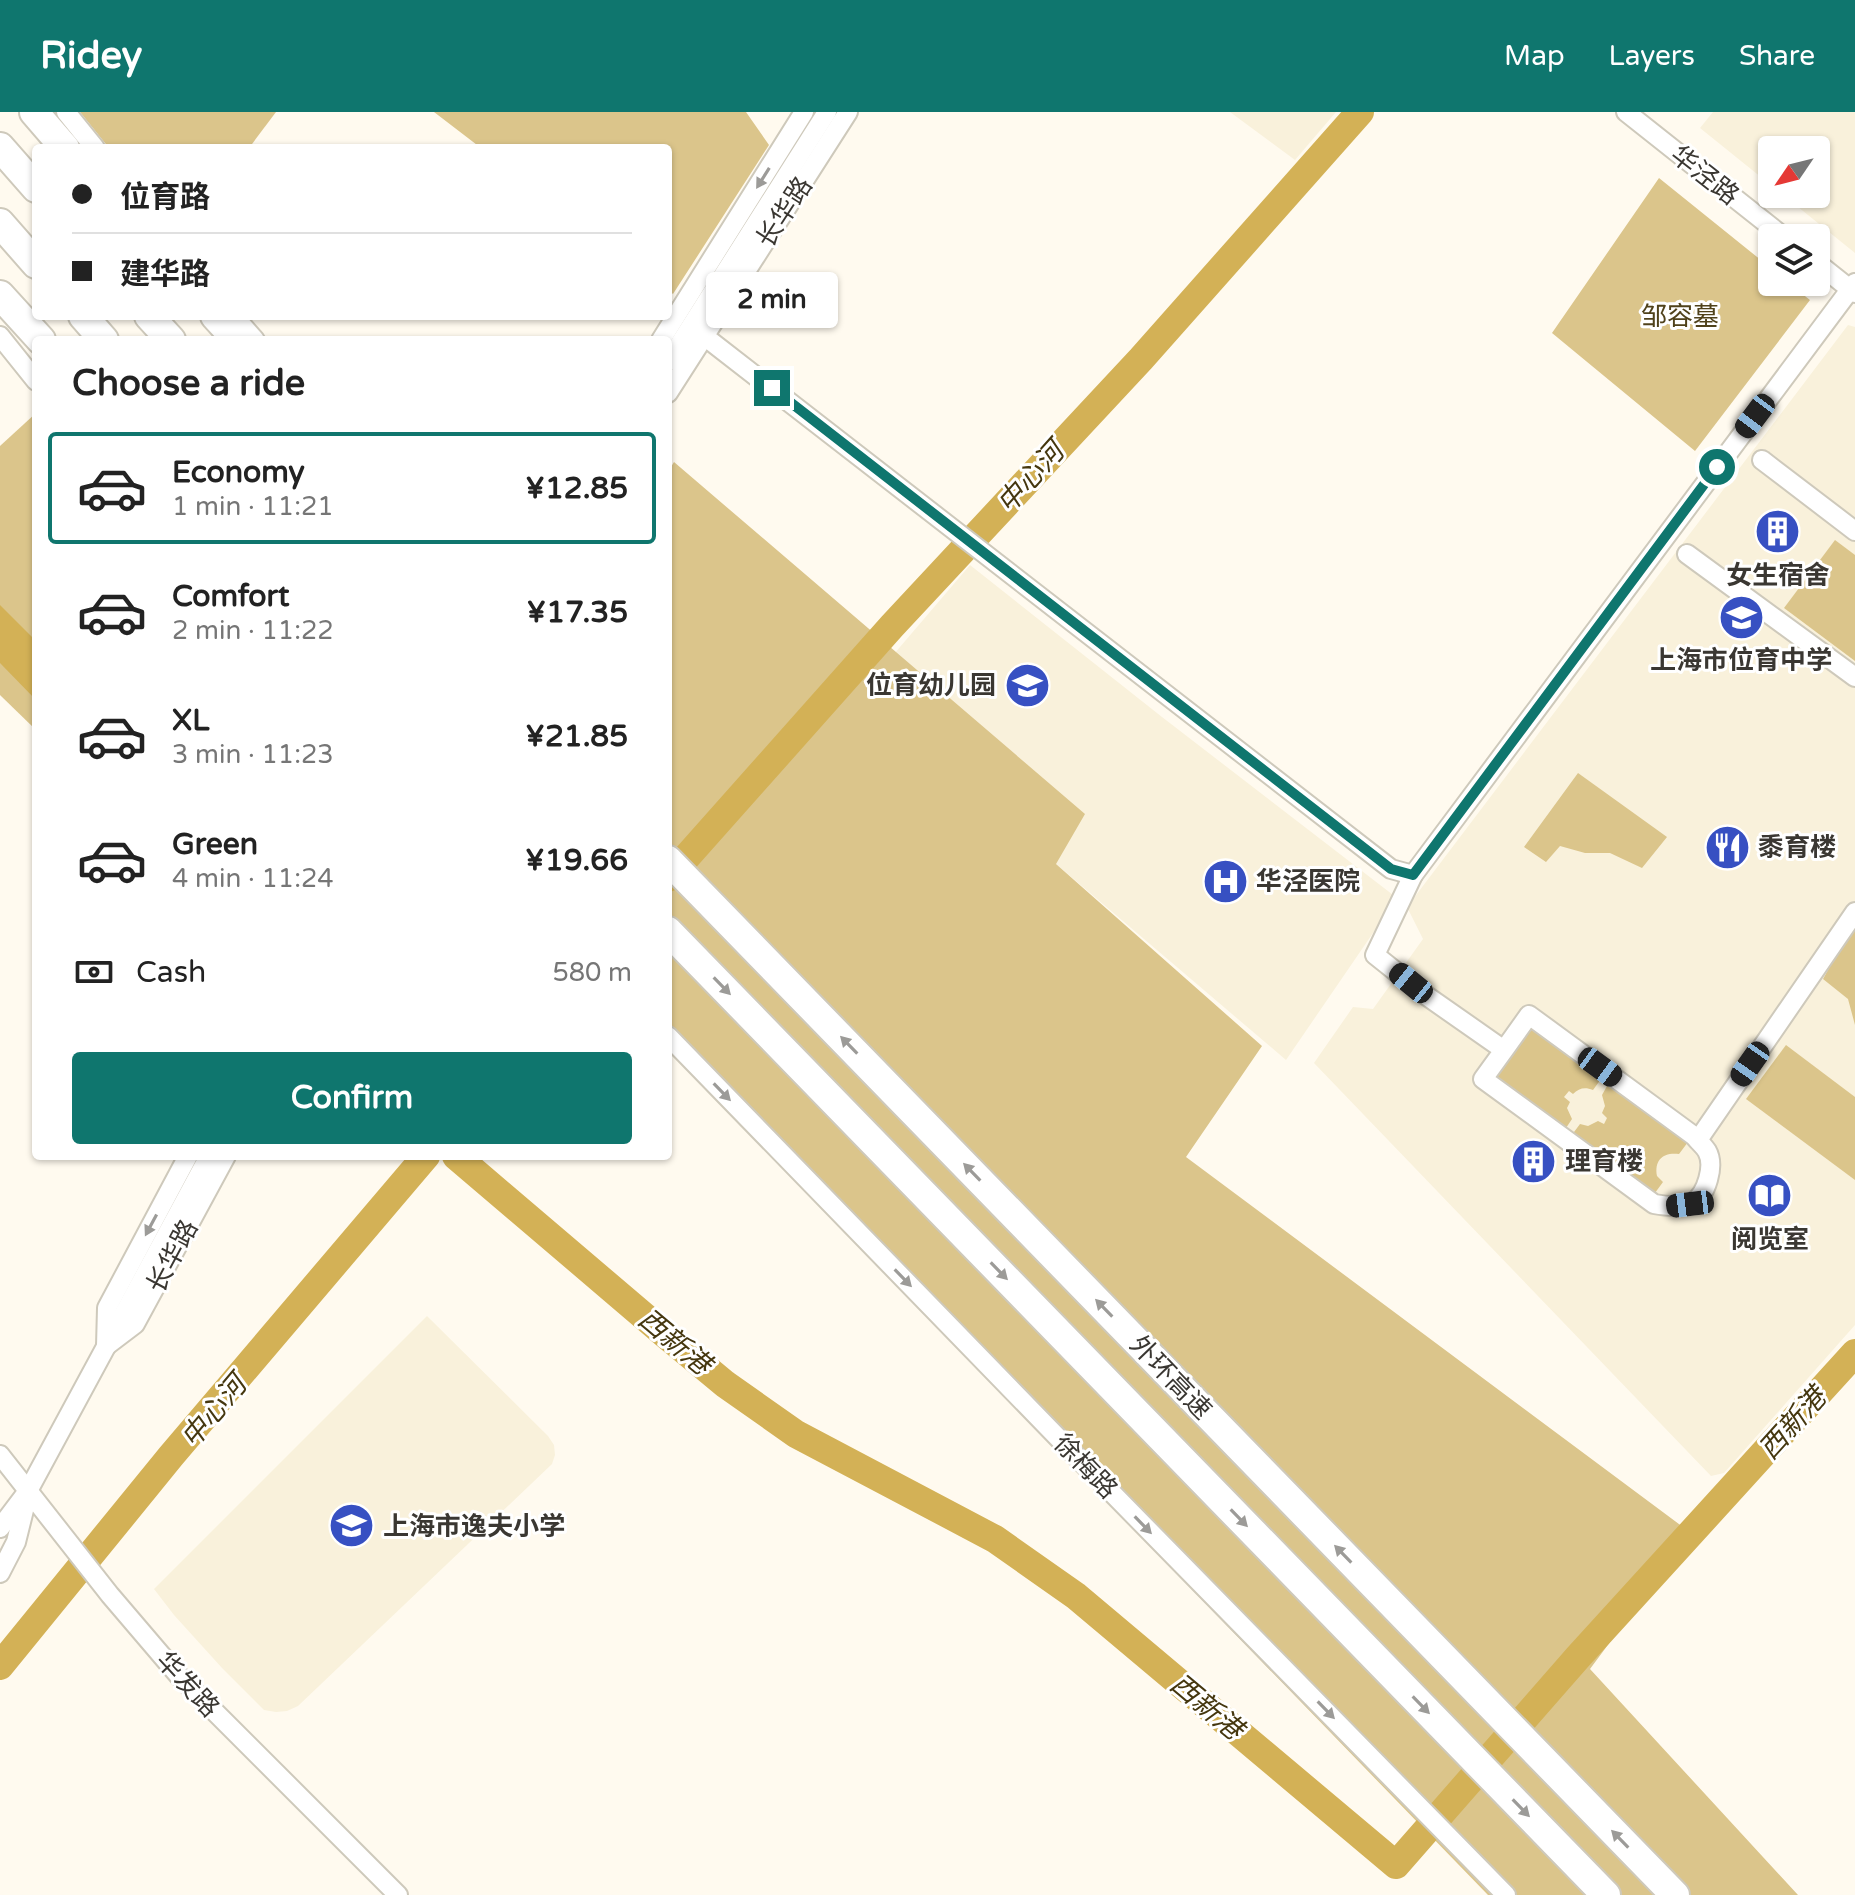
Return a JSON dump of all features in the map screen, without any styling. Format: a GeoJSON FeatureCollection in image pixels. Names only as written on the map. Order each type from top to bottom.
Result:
{"type":"FeatureCollection","features":[{"type":"Feature","properties":{"kind":"highway"},"geometry":{"type":"LineString","coordinates":[[34,112],[62,144]]}},
{"type":"Feature","properties":{"kind":"highway"},"geometry":{"type":"LineString","coordinates":[[0,147],[32,183]]}},
{"type":"Feature","properties":{"kind":"highway"},"geometry":{"type":"LineString","coordinates":[[0,223],[32,259]]}},
{"type":"Feature","properties":{"kind":"highway"},"geometry":{"type":"LineString","coordinates":[[0,295],[37,336]]}},
{"type":"Feature","properties":{"kind":"highway"},"geometry":{"type":"LineString","coordinates":[[86,320],[100,336]]}},
{"type":"Feature","properties":{"kind":"highway"},"geometry":{"type":"LineString","coordinates":[[153,320],[167,336]]}},
{"type":"Feature","properties":{"kind":"highway"},"geometry":{"type":"LineString","coordinates":[[219,320],[233,336]]}},
{"type":"Feature","properties":{"kind":"highway","name":"外环高速"},"geometry":{"type":"LineString","coordinates":[[672,864],[1675,1895]]}},
{"type":"Feature","properties":{"kind":"highway","name":"外环高速"},"geometry":{"type":"LineString","coordinates":[[672,935],[1606,1895]]}},
{"type":"Feature","properties":{"kind":"street"},"geometry":{"type":"LineString","coordinates":[[66,112],[92,144]]}},
{"type":"Feature","properties":{"kind":"street","name":"长华路"},"geometry":{"type":"LineString","coordinates":[[664,336],[804,112]]}},
{"type":"Feature","properties":{"kind":"street","name":"长华路"},"geometry":{"type":"LineString","coordinates":[[672,356],[827,112]]}},
{"type":"Feature","properties":{"kind":"street","name":"长华路"},"geometry":{"type":"LineString","coordinates":[[672,387],[848,112]]}},
{"type":"Feature","properties":{"kind":"street","name":"华泾路"},"geometry":{"type":"LineString","coordinates":[[1626,112],[1767,224]]}},
{"type":"Feature","properties":{"kind":"street"},"geometry":{"type":"LineString","coordinates":[[1504,1050],[1375,955],[1413,875],[1853,288],[1830,272]]}},
{"type":"Feature","properties":{"kind":"street"},"geometry":{"type":"LineString","coordinates":[[238,320],[252,336]]}},
{"type":"Feature","properties":{"kind":"street"},"geometry":{"type":"LineString","coordinates":[[0,336],[32,376]]}},
{"type":"Feature","properties":{"kind":"street"},"geometry":{"type":"LineString","coordinates":[[704,336],[1391,869],[1413,875]]}},
{"type":"Feature","properties":{"kind":"street"},"geometry":{"type":"LineString","coordinates":[[1762,460],[1855,531]]}},
{"type":"Feature","properties":{"kind":"street"},"geometry":{"type":"LineString","coordinates":[[1687,554],[1855,677]]}},
{"type":"Feature","properties":{"kind":"street"},"geometry":{"type":"LineString","coordinates":[[1698,1140],[1855,912]]}},
{"type":"Feature","properties":{"kind":"street"},"geometry":{"type":"LineString","coordinates":[[1529,1015],[1698,1140],[1708,1153],[1709,1161],[1707,1182],[1701,1197],[1690,1204],[1654,1204],[1483,1079],[1504,1050],[1529,1015]]}},
{"type":"Feature","properties":{"kind":"street","name":"徐梅路"},"geometry":{"type":"LineString","coordinates":[[672,1040],[1506,1895]]}},
{"type":"Feature","properties":{"kind":"street","name":"长华路"},"geometry":{"type":"LineString","coordinates":[[106,1346],[107,1308],[186,1160]]}},
{"type":"Feature","properties":{"kind":"street","name":"长华路"},"geometry":{"type":"LineString","coordinates":[[0,1528],[28,1491],[207,1160]]}},
{"type":"Feature","properties":{"kind":"street","name":"长华路"},"geometry":{"type":"LineString","coordinates":[[106,1346],[135,1324],[224,1160]]}},
{"type":"Feature","properties":{"kind":"street","name":"华发路"},"geometry":{"type":"LineString","coordinates":[[0,1455],[110,1595],[190,1687],[398,1895]]}},
{"type":"Feature","properties":{"kind":"street","name":"长华路"},"geometry":{"type":"LineString","coordinates":[[0,1573],[16,1542],[28,1491]]}},
{"type":"Feature","properties":{"kind":"shaded area"},"geometry":{"type":"Polygon","coordinates":[[[1230,112],[1336,112],[1295,160],[1230,112]]]}},
{"type":"Feature","properties":{"kind":"shaded area"},"geometry":{"type":"Polygon","coordinates":[[[1713,112],[1855,112],[1855,253],[1830,233],[1830,224],[1819,224],[1799,208],[1830,208],[1830,136],[1758,136],[1758,175],[1700,128],[1713,112]]]}},
{"type":"Feature","properties":{"kind":"shaded area","name":"上海市位育中学"},"geometry":{"type":"Polygon","coordinates":[[[1848,325],[1855,327],[1855,1325],[1724,1473],[1711,1476],[1314,1063],[1353,1007],[1373,1009],[1423,939],[1407,907],[1848,325]]]}},
{"type":"Feature","properties":{"kind":"shaded area","name":"华泾医院"},"geometry":{"type":"Polygon","coordinates":[[[970,565],[1397,898],[1286,1060],[1056,864],[894,654],[970,565]]]}},
{"type":"Feature","properties":{"kind":"shaded area"},"geometry":{"type":"Polygon","coordinates":[[[0,605],[32,637],[32,696],[0,663],[0,605]]]}},
{"type":"Feature","properties":{"kind":"shaded area","name":"上海市逸夫小学"},"geometry":{"type":"Polygon","coordinates":[[[427,1316],[548,1436],[554,1445],[552,1464],[298,1706],[287,1711],[264,1710],[222,1668],[154,1589],[427,1316]]]}},
{"type":"Feature","properties":{"kind":"green space"},"geometry":{"type":"Polygon","coordinates":[[[80,112],[276,112],[252,144],[106,144],[80,112]]]}},
{"type":"Feature","properties":{"kind":"green space"},"geometry":{"type":"Polygon","coordinates":[[[434,112],[746,112],[769,145],[673,294],[672,144],[476,144],[434,112]]]}},
{"type":"Feature","properties":{"kind":"green space","name":"邹容墓"},"geometry":{"type":"Polygon","coordinates":[[[1659,178],[1758,258],[1758,296],[1805,296],[1810,300],[1695,451],[1552,333],[1659,178]]]}},
{"type":"Feature","properties":{"kind":"green space"},"geometry":{"type":"Polygon","coordinates":[[[32,417],[32,726],[0,695],[0,446],[32,417]]]}},
{"type":"Feature","properties":{"kind":"green space"},"geometry":{"type":"Polygon","coordinates":[[[674,462],[1085,814],[1056,864],[1262,1046],[1186,1157],[1691,1533],[1590,1669],[1798,1895],[1488,1895],[672,1053],[674,462]]]}},
{"type":"Feature","properties":{"kind":"green space"},"geometry":{"type":"Polygon","coordinates":[[[1835,540],[1855,555],[1855,661],[1784,608],[1835,540]]]}},
{"type":"Feature","properties":{"kind":"green space"},"geometry":{"type":"Polygon","coordinates":[[[1578,773],[1667,837],[1642,868],[1610,853],[1585,853],[1560,846],[1546,862],[1524,847],[1578,773]]]}},
{"type":"Feature","properties":{"kind":"green space"},"geometry":{"type":"Polygon","coordinates":[[[1855,929],[1855,1025],[1848,999],[1823,979],[1855,929]]]}},
{"type":"Feature","properties":{"kind":"green space"},"geometry":{"type":"Polygon","coordinates":[[[1533,1029],[1601,1079],[1593,1090],[1582,1089],[1573,1094],[1569,1091],[1564,1097],[1570,1102],[1567,1108],[1572,1119],[1564,1131],[1495,1078],[1533,1029]]]}},
{"type":"Feature","properties":{"kind":"green space"},"geometry":{"type":"Polygon","coordinates":[[[1786,1045],[1855,1097],[1855,1180],[1746,1099],[1786,1045]]]}},
{"type":"Feature","properties":{"kind":"green space"},"geometry":{"type":"Polygon","coordinates":[[[1611,1085],[1688,1142],[1679,1154],[1668,1154],[1658,1161],[1657,1176],[1663,1182],[1652,1197],[1571,1136],[1580,1124],[1588,1126],[1598,1121],[1604,1124],[1607,1118],[1602,1113],[1605,1106],[1602,1095],[1611,1085]]]}},
{"type":"Feature","properties":{"kind":"waterway","name":"中心河"},"geometry":{"type":"LineString","coordinates":[[672,874],[892,626],[1141,359],[1360,112]]}},
{"type":"Feature","properties":{"kind":"waterway","name":"中心河"},"geometry":{"type":"LineString","coordinates":[[0,1666],[171,1456],[423,1160]]}},
{"type":"Feature","properties":{"kind":"waterway","name":"西新港"},"geometry":{"type":"LineString","coordinates":[[461,1160],[725,1384],[796,1434],[995,1539],[1076,1596],[1396,1865],[1578,1657],[1855,1353]]}},
{"type":"Feature","properties":{"kind":"place","name":"女生宿舍"},"geometry":{"type":"Point","coordinates":[1778,532]}},
{"type":"Feature","properties":{"kind":"place","name":"上海市位育中学"},"geometry":{"type":"Point","coordinates":[1741,617]}},
{"type":"Feature","properties":{"kind":"place","name":"位育幼儿园"},"geometry":{"type":"Point","coordinates":[1027,685]}},
{"type":"Feature","properties":{"kind":"place","name":"黍育楼"},"geometry":{"type":"Point","coordinates":[1727,847]}},
{"type":"Feature","properties":{"kind":"place","name":"华泾医院"},"geometry":{"type":"Point","coordinates":[1225,881]}},
{"type":"Feature","properties":{"kind":"place","name":"理育楼"},"geometry":{"type":"Point","coordinates":[1534,1161]}},
{"type":"Feature","properties":{"kind":"place","name":"阅览室"},"geometry":{"type":"Point","coordinates":[1770,1196]}},
{"type":"Feature","properties":{"kind":"place","name":"上海市逸夫小学"},"geometry":{"type":"Point","coordinates":[352,1526]}},
{"type":"Feature","properties":{"kind":"route"},"geometry":{"type":"LineString","coordinates":[[772,388],[1391,869],[1413,875],[1717,467]]}}]}
